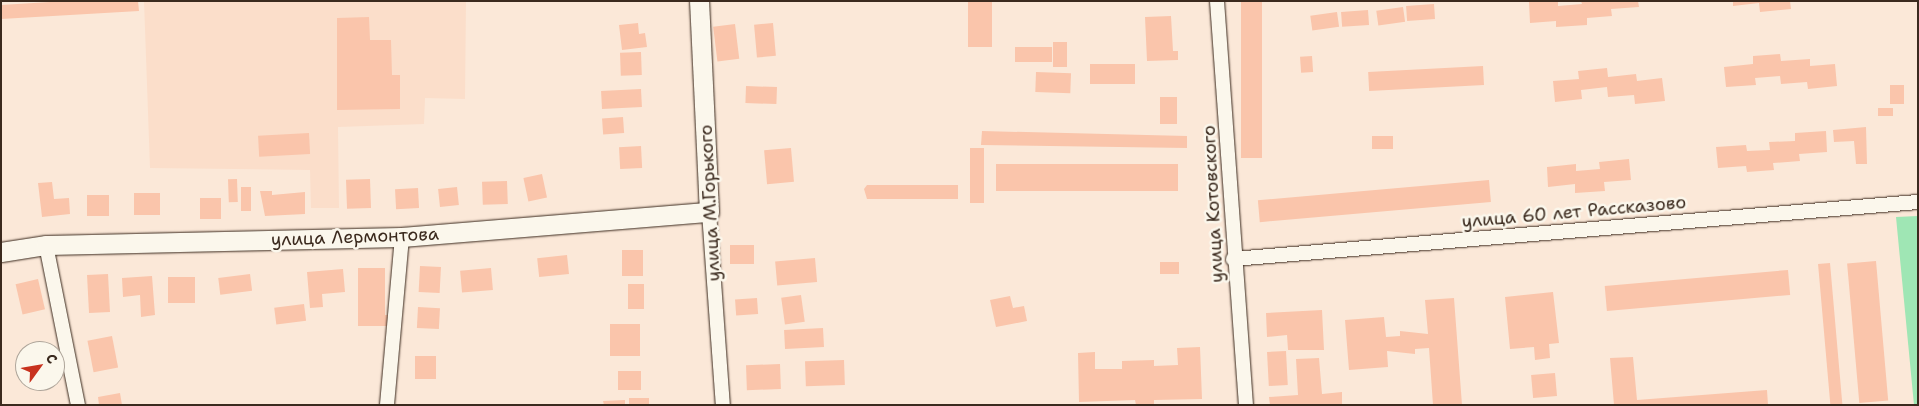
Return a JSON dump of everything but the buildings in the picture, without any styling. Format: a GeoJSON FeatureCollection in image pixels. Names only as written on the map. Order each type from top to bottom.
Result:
{"type":"FeatureCollection","features":[{"type":"Feature","properties":{"kind":"street","name":"улица М.Горького"},"geometry":{"type":"LineString","coordinates":[[699,1],[709,212],[723,405]]}},
{"type":"Feature","properties":{"kind":"street","name":"улица Котовского"},"geometry":{"type":"LineString","coordinates":[[1217,1],[1234,199],[1233,259],[1246,405]]}},
{"type":"Feature","properties":{"kind":"street","name":"улица 60 лет Рассказово"},"geometry":{"type":"LineString","coordinates":[[1233,259],[1918,202]]}},
{"type":"Feature","properties":{"kind":"street","name":"улица Лермонтова"},"geometry":{"type":"LineString","coordinates":[[1,252],[46,245],[402,237],[709,212]]}},
{"type":"Feature","properties":{"kind":"street"},"geometry":{"type":"LineString","coordinates":[[387,405],[402,237]]}},
{"type":"Feature","properties":{"kind":"street"},"geometry":{"type":"LineString","coordinates":[[46,245],[78,405]]}},
{"type":"Feature","properties":{"kind":"shaded area"},"geometry":{"type":"Polygon","coordinates":[[[144,1],[466,1],[465,99],[425,98],[424,124],[338,127],[339,208],[311,208],[310,170],[150,168],[144,1]]]}},
{"type":"Feature","properties":{"kind":"green space"},"geometry":{"type":"Polygon","coordinates":[[[1918,216],[1918,405],[1914,405],[1896,217],[1918,216]]]}}]}
